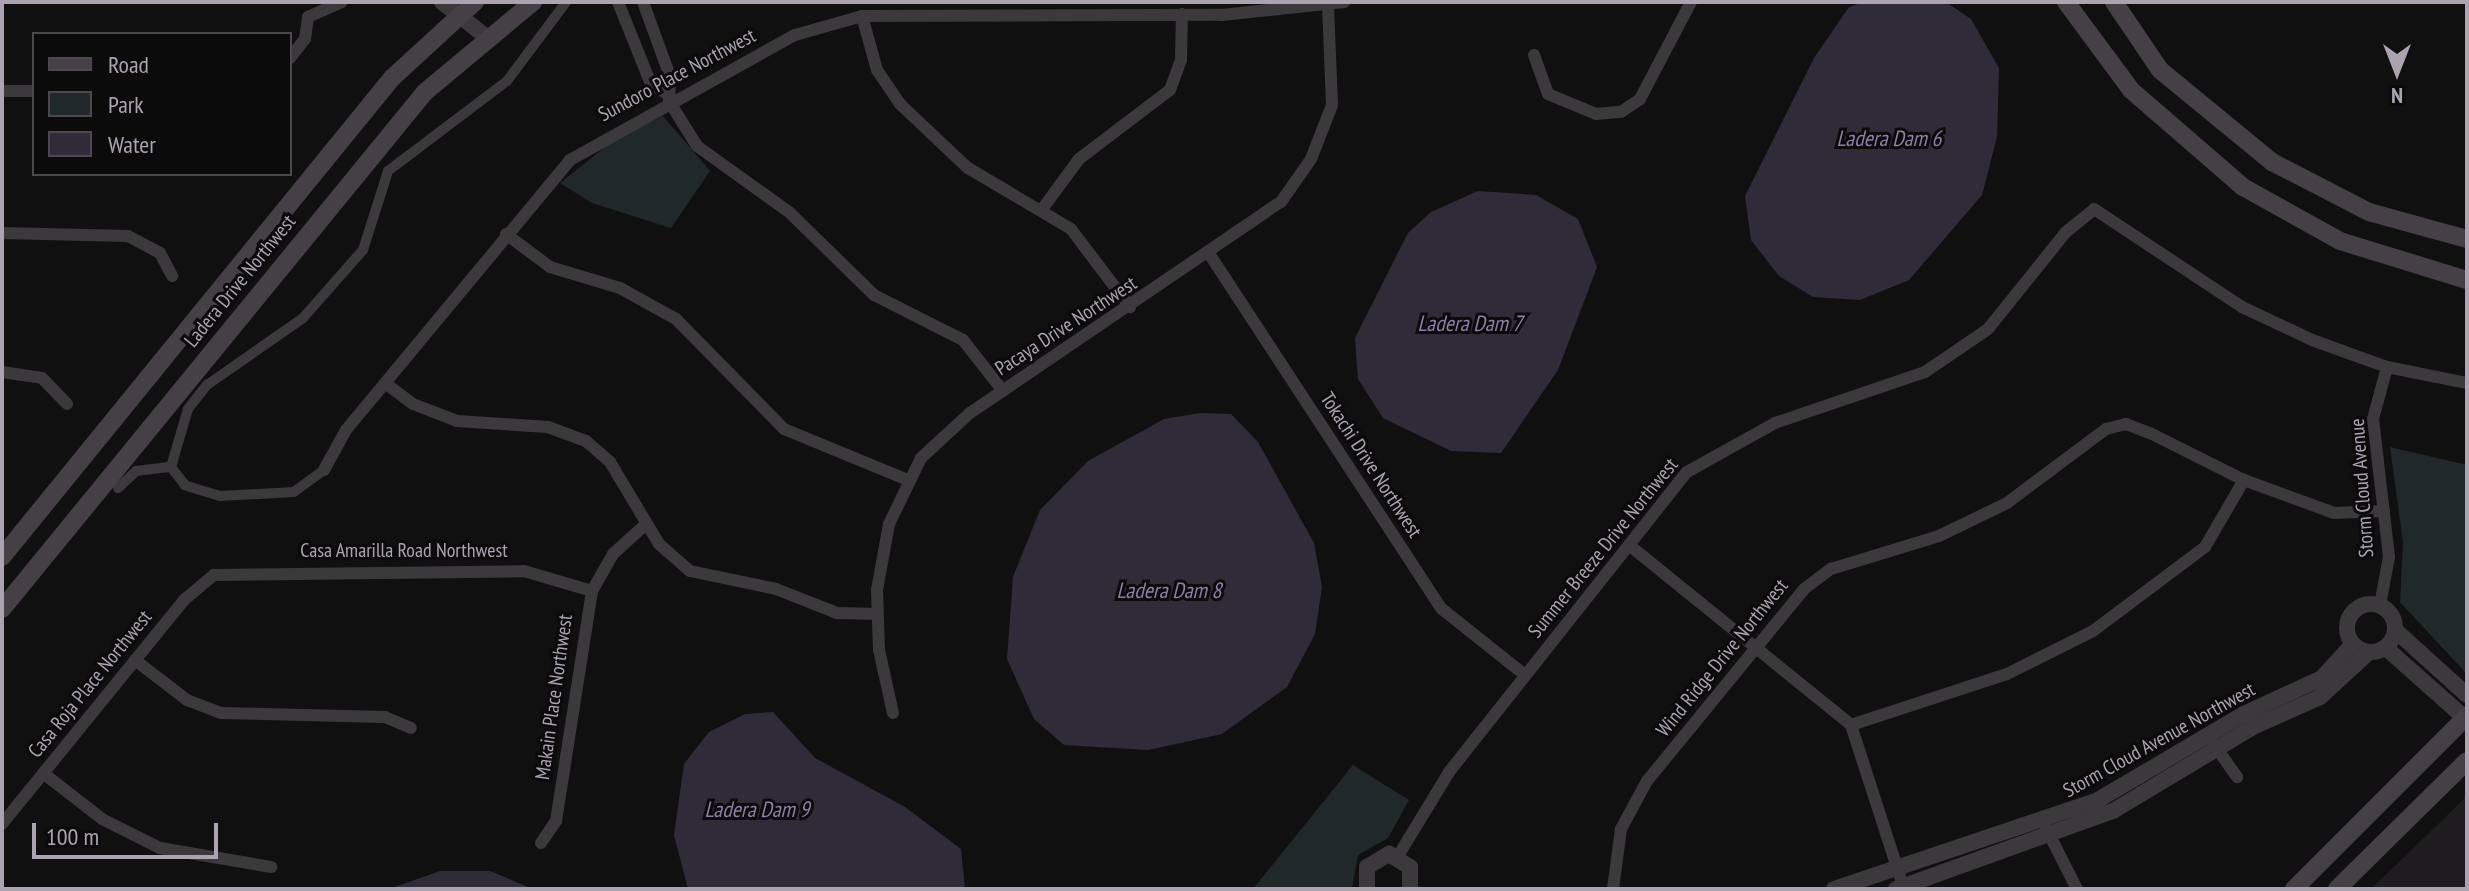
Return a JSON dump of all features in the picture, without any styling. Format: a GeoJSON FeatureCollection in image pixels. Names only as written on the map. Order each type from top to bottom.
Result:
{"type":"FeatureCollection","features":[{"type":"Feature","properties":{"kind":"main road","name":"Ladera Drive Northwest"},"geometry":{"type":"LineString","coordinates":[[2,609],[425,92],[485,36],[533,2]]}},
{"type":"Feature","properties":{"kind":"main road"},"geometry":{"type":"LineString","coordinates":[[2066,2],[2149,109],[2243,187],[2340,241],[2467,280]]}},
{"type":"Feature","properties":{"kind":"main road"},"geometry":{"type":"LineString","coordinates":[[2114,2],[2160,70],[2272,162],[2369,212],[2467,239]]}},
{"type":"Feature","properties":{"kind":"main road","name":"Ladera Drive Northwest"},"geometry":{"type":"LineString","coordinates":[[2,557],[392,78],[472,3]]}},
{"type":"Feature","properties":{"kind":"main road"},"geometry":{"type":"LineString","coordinates":[[2294,889],[2466,718]]}},
{"type":"Feature","properties":{"kind":"main road"},"geometry":{"type":"LineString","coordinates":[[2337,889],[2467,761]]}},
{"type":"Feature","properties":{"kind":"street"},"geometry":{"type":"LineString","coordinates":[[292,55],[305,39],[308,17],[305,2]]}},
{"type":"Feature","properties":{"kind":"street"},"geometry":{"type":"LineString","coordinates":[[308,17],[342,2]]}},
{"type":"Feature","properties":{"kind":"street"},"geometry":{"type":"LineString","coordinates":[[442,2],[456,17],[485,36]]}},
{"type":"Feature","properties":{"kind":"street"},"geometry":{"type":"LineString","coordinates":[[171,467],[188,409],[207,385],[303,318],[363,250],[388,171],[507,81],[566,2]]}},
{"type":"Feature","properties":{"kind":"street"},"geometry":{"type":"LineString","coordinates":[[618,2],[651,84],[668,97],[708,157],[789,212],[874,295],[963,340],[1003,391]]}},
{"type":"Feature","properties":{"kind":"street"},"geometry":{"type":"LineString","coordinates":[[643,2],[670,76],[668,97]]}},
{"type":"Feature","properties":{"kind":"street","name":"Sundoro Place Northwest"},"geometry":{"type":"LineString","coordinates":[[324,470],[385,383],[506,234],[582,151],[668,97],[795,35],[862,16],[1182,14],[1344,2]]}},
{"type":"Feature","properties":{"kind":"street"},"geometry":{"type":"LineString","coordinates":[[1534,55],[1548,94],[1596,114],[1621,112],[1640,99],[1691,2]]}},
{"type":"Feature","properties":{"kind":"street"},"geometry":{"type":"LineString","coordinates":[[472,3],[485,36]]}},
{"type":"Feature","properties":{"kind":"street","name":"Pacaya Drive Northwest"},"geometry":{"type":"LineString","coordinates":[[893,713],[877,614],[884,541],[908,480],[943,434],[1210,255],[1281,202],[1311,159],[1334,86],[1328,5]]}},
{"type":"Feature","properties":{"kind":"street"},"geometry":{"type":"LineString","coordinates":[[1043,208],[1079,159],[1170,90],[1181,60],[1182,14]]}},
{"type":"Feature","properties":{"kind":"street"},"geometry":{"type":"LineString","coordinates":[[862,16],[877,70],[900,104],[968,168],[1043,208],[1098,258],[1130,307]]}},
{"type":"Feature","properties":{"kind":"street"},"geometry":{"type":"LineString","coordinates":[[2,91],[32,91]]}},
{"type":"Feature","properties":{"kind":"street","name":"Summer Breeze Drive Northwest"},"geometry":{"type":"LineString","coordinates":[[1398,856],[1429,799],[1687,472],[1724,446],[1925,372],[1988,329],[2066,232],[2094,209],[2242,307],[2387,367]]}},
{"type":"Feature","properties":{"kind":"street"},"geometry":{"type":"LineString","coordinates":[[2,233],[128,236],[160,253],[172,276]]}},
{"type":"Feature","properties":{"kind":"street"},"geometry":{"type":"LineString","coordinates":[[506,234],[550,267],[620,288],[676,319],[784,429],[908,480]]}},
{"type":"Feature","properties":{"kind":"street","name":"Tokachi Drive Northwest"},"geometry":{"type":"LineString","coordinates":[[1210,255],[1442,609],[1525,675]]}},
{"type":"Feature","properties":{"kind":"street"},"geometry":{"type":"LineString","coordinates":[[2387,367],[2467,383]]}},
{"type":"Feature","properties":{"kind":"street","name":"Storm Cloud Avenue"},"geometry":{"type":"LineString","coordinates":[[2380,605],[2388,571],[2373,419],[2387,367]]}},
{"type":"Feature","properties":{"kind":"street"},"geometry":{"type":"LineString","coordinates":[[2,372],[42,378],[67,404]]}},
{"type":"Feature","properties":{"kind":"street"},"geometry":{"type":"LineString","coordinates":[[385,383],[413,404],[457,421],[548,427],[586,441],[610,462],[646,524],[672,557],[704,577],[776,589],[837,613],[877,614]]}},
{"type":"Feature","properties":{"kind":"street","name":"Wind Ridge Drive Northwest"},"geometry":{"type":"LineString","coordinates":[[1613,889],[1630,810],[1804,589],[1831,569],[1939,536],[2007,503],[2106,429],[2126,424],[2244,480],[2334,513],[2384,511]]}},
{"type":"Feature","properties":{"kind":"street"},"geometry":{"type":"LineString","coordinates":[[171,467],[185,485],[220,496],[294,492],[324,470]]}},
{"type":"Feature","properties":{"kind":"street"},"geometry":{"type":"LineString","coordinates":[[118,488],[136,471],[171,467]]}},
{"type":"Feature","properties":{"kind":"street"},"geometry":{"type":"LineString","coordinates":[[1851,725],[2007,674],[2093,631],[2205,547],[2244,480]]}},
{"type":"Feature","properties":{"kind":"street","name":"Makain Place Northwest"},"geometry":{"type":"LineString","coordinates":[[541,843],[556,821],[592,591],[613,554],[646,524]]}},
{"type":"Feature","properties":{"kind":"street"},"geometry":{"type":"LineString","coordinates":[[1629,545],[1757,645],[1851,725],[1898,870],[1901,888]]}},
{"type":"Feature","properties":{"kind":"street","name":"Casa Amarilla Road Northwest"},"geometry":{"type":"LineString","coordinates":[[214,575],[524,571],[592,591]]}},
{"type":"Feature","properties":{"kind":"street","name":"Casa Roja Place Northwest"},"geometry":{"type":"LineString","coordinates":[[2,824],[135,660],[214,575]]}},
{"type":"Feature","properties":{"kind":"street"},"geometry":{"type":"LineString","coordinates":[[2368,653],[2352,645],[2350,616],[2358,607],[2380,605],[2395,630],[2467,695]]}},
{"type":"Feature","properties":{"kind":"street"},"geometry":{"type":"LineString","coordinates":[[2395,630],[2386,648],[2466,718]]}},
{"type":"Feature","properties":{"kind":"street","name":"Storm Cloud Avenue Northwest"},"geometry":{"type":"LineString","coordinates":[[1901,888],[2047,831],[2213,743],[2322,678],[2352,645]]}},
{"type":"Feature","properties":{"kind":"street","name":"Storm Cloud Avenue Northwest"},"geometry":{"type":"LineString","coordinates":[[2213,743],[2320,697],[2368,653],[2386,648]]}},
{"type":"Feature","properties":{"kind":"street"},"geometry":{"type":"LineString","coordinates":[[135,660],[187,700],[221,713],[385,717],[411,728]]}},
{"type":"Feature","properties":{"kind":"street"},"geometry":{"type":"LineString","coordinates":[[2213,743],[2237,777]]}},
{"type":"Feature","properties":{"kind":"street"},"geometry":{"type":"LineString","coordinates":[[43,773],[102,819],[160,848],[271,867]]}},
{"type":"Feature","properties":{"kind":"street"},"geometry":{"type":"LineString","coordinates":[[2047,831],[2077,889]]}},
{"type":"Feature","properties":{"kind":"street","name":"Storm Cloud Avenue Northwest"},"geometry":{"type":"LineString","coordinates":[[1834,889],[2047,831]]}},
{"type":"Feature","properties":{"kind":"street"},"geometry":{"type":"LineString","coordinates":[[1367,889],[1372,861],[1398,856],[1410,867],[1410,889]]}},
{"type":"Feature","properties":{"kind":"shaded area"},"geometry":{"type":"Polygon","coordinates":[[[2467,796],[2467,889],[2371,889],[2467,796]]]}},
{"type":"Feature","properties":{"kind":"green space"},"geometry":{"type":"Polygon","coordinates":[[[663,116],[710,171],[671,228],[592,203],[560,183],[614,140],[663,116]]]}},
{"type":"Feature","properties":{"kind":"green space"},"geometry":{"type":"Polygon","coordinates":[[[2390,447],[2467,465],[2466,673],[2400,602],[2403,542],[2390,447]]]}},
{"type":"Feature","properties":{"kind":"green space"},"geometry":{"type":"Polygon","coordinates":[[[1353,765],[1409,800],[1388,838],[1358,855],[1352,889],[1253,889],[1353,765]]]}},
{"type":"Feature","properties":{"kind":"water","name":"Ladera Dam 6"},"geometry":{"type":"Polygon","coordinates":[[[1864,2],[1946,2],[1971,19],[1999,68],[1997,137],[1982,195],[1909,280],[1860,300],[1813,297],[1779,276],[1751,240],[1745,196],[1814,58],[1849,7],[1864,2]]]}},
{"type":"Feature","properties":{"kind":"water","name":"Ladera Dam 7"},"geometry":{"type":"Polygon","coordinates":[[[1478,191],[1536,195],[1578,219],[1597,267],[1558,370],[1501,453],[1451,451],[1383,418],[1358,379],[1355,338],[1408,233],[1431,212],[1478,191]]]}},
{"type":"Feature","properties":{"kind":"water","name":"Ladera Dam 8"},"geometry":{"type":"Polygon","coordinates":[[[1200,413],[1231,414],[1258,442],[1314,543],[1322,587],[1315,634],[1287,687],[1222,734],[1148,750],[1064,745],[1034,719],[1007,659],[1013,577],[1040,510],[1088,461],[1164,419],[1200,413]]]}},
{"type":"Feature","properties":{"kind":"water","name":"Ladera Dam 9"},"geometry":{"type":"Polygon","coordinates":[[[773,712],[815,758],[905,807],[961,849],[965,889],[688,889],[674,835],[684,764],[709,732],[745,714],[773,712]]]}},
{"type":"Feature","properties":{"kind":"water"},"geometry":{"type":"Polygon","coordinates":[[[440,871],[490,871],[533,889],[389,889],[440,871]]]}}]}
